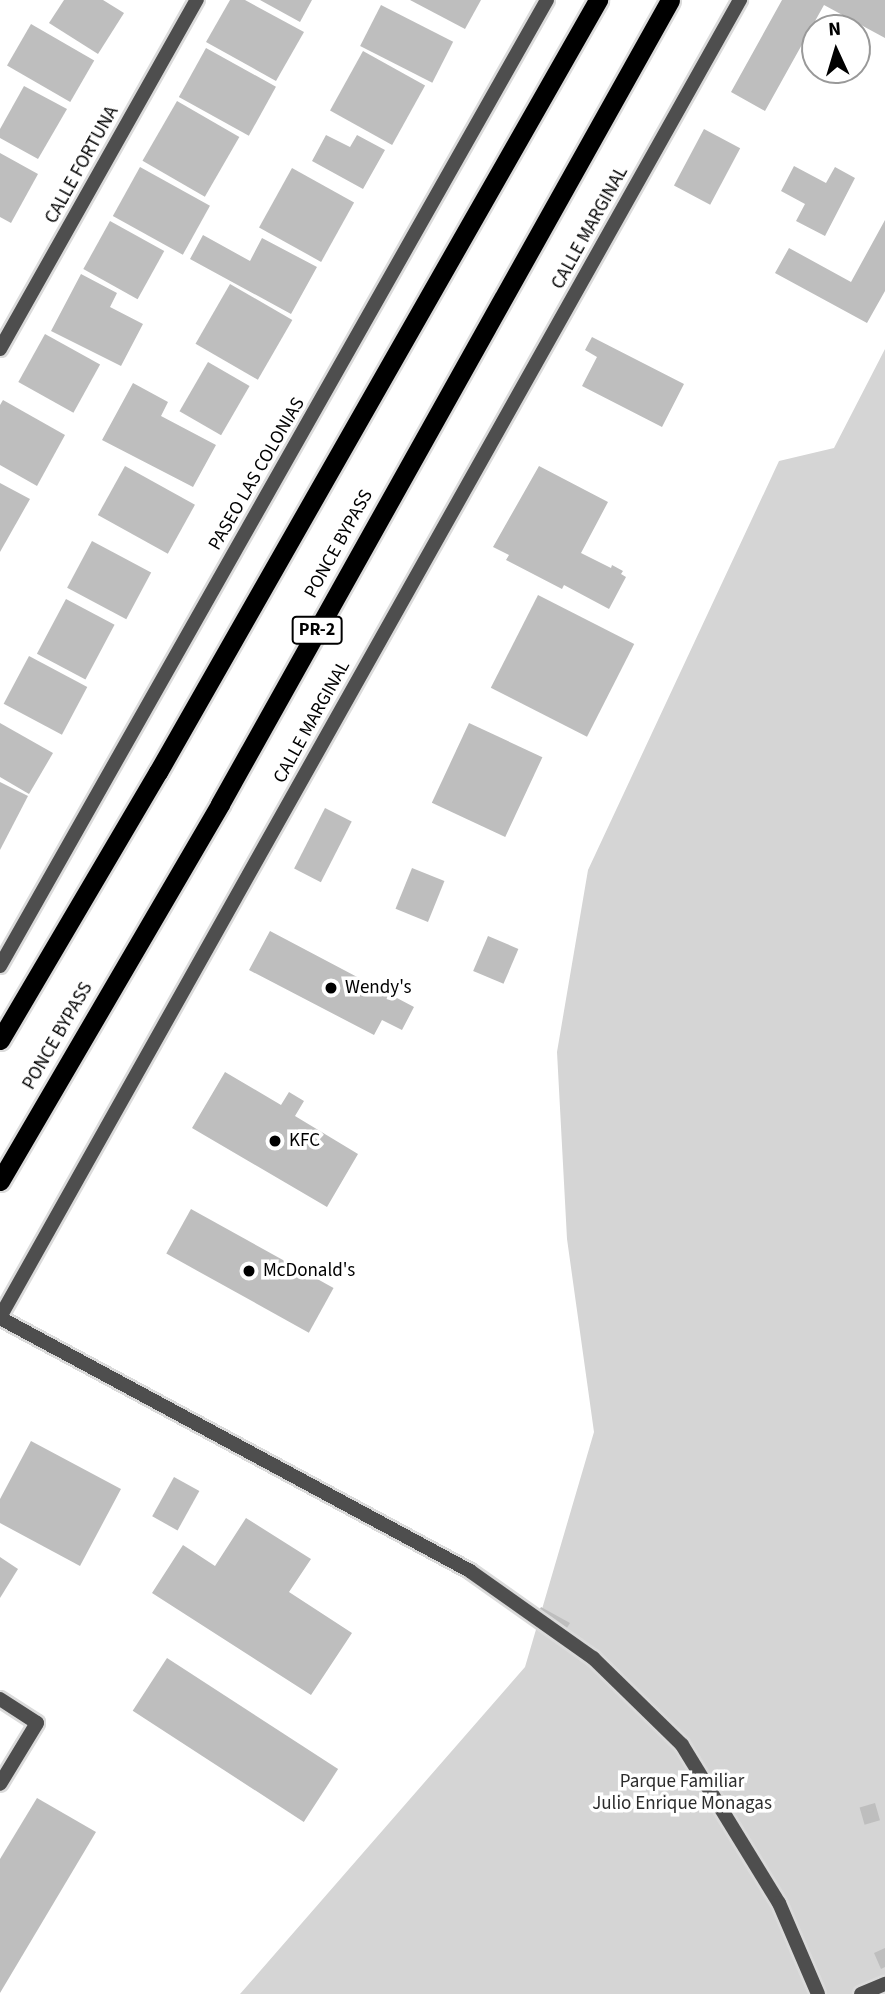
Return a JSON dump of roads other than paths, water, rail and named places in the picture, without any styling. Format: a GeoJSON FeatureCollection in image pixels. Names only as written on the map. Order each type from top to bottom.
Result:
{"type":"FeatureCollection","features":[{"type":"Feature","properties":{"kind":"highway"},"geometry":{"type":"LineString","coordinates":[[0,1040],[165,760],[598,0]]}},
{"type":"Feature","properties":{"kind":"highway","name":"PONCE BYPASS"},"geometry":{"type":"LineString","coordinates":[[0,1181],[220,804],[670,0]]}},
{"type":"Feature","properties":{"kind":"street","name":"CALLE FORTUNA"},"geometry":{"type":"LineString","coordinates":[[0,349],[197,0]]}},
{"type":"Feature","properties":{"kind":"street","name":"PASEO LAS COLONIAS"},"geometry":{"type":"LineString","coordinates":[[0,966],[547,0]]}},
{"type":"Feature","properties":{"kind":"street","name":"CALLE MARGINAL"},"geometry":{"type":"LineString","coordinates":[[0,1318],[740,0]]}},
{"type":"Feature","properties":{"kind":"street"},"geometry":{"type":"LineString","coordinates":[[0,1318],[470,1571],[593,1658],[682,1745],[779,1903],[818,1994]]}},
{"type":"Feature","properties":{"kind":"street"},"geometry":{"type":"LineString","coordinates":[[0,1699],[37,1723],[0,1784]]}},
{"type":"Feature","properties":{"kind":"street"},"geometry":{"type":"LineString","coordinates":[[861,1994],[885,1984]]}},
{"type":"Feature","properties":{"kind":"place","name":"Wendy's"},"geometry":{"type":"Point","coordinates":[331,988]}},
{"type":"Feature","properties":{"kind":"place","name":"KFC"},"geometry":{"type":"Point","coordinates":[275,1141]}},
{"type":"Feature","properties":{"kind":"place","name":"McDonald's"},"geometry":{"type":"Point","coordinates":[249,1271]}},
{"type":"Feature","properties":{"kind":"park label","name":"Parque Familiar Julio Enrique Monagas"},"geometry":{"type":"Point","coordinates":[682,1793]}}]}
